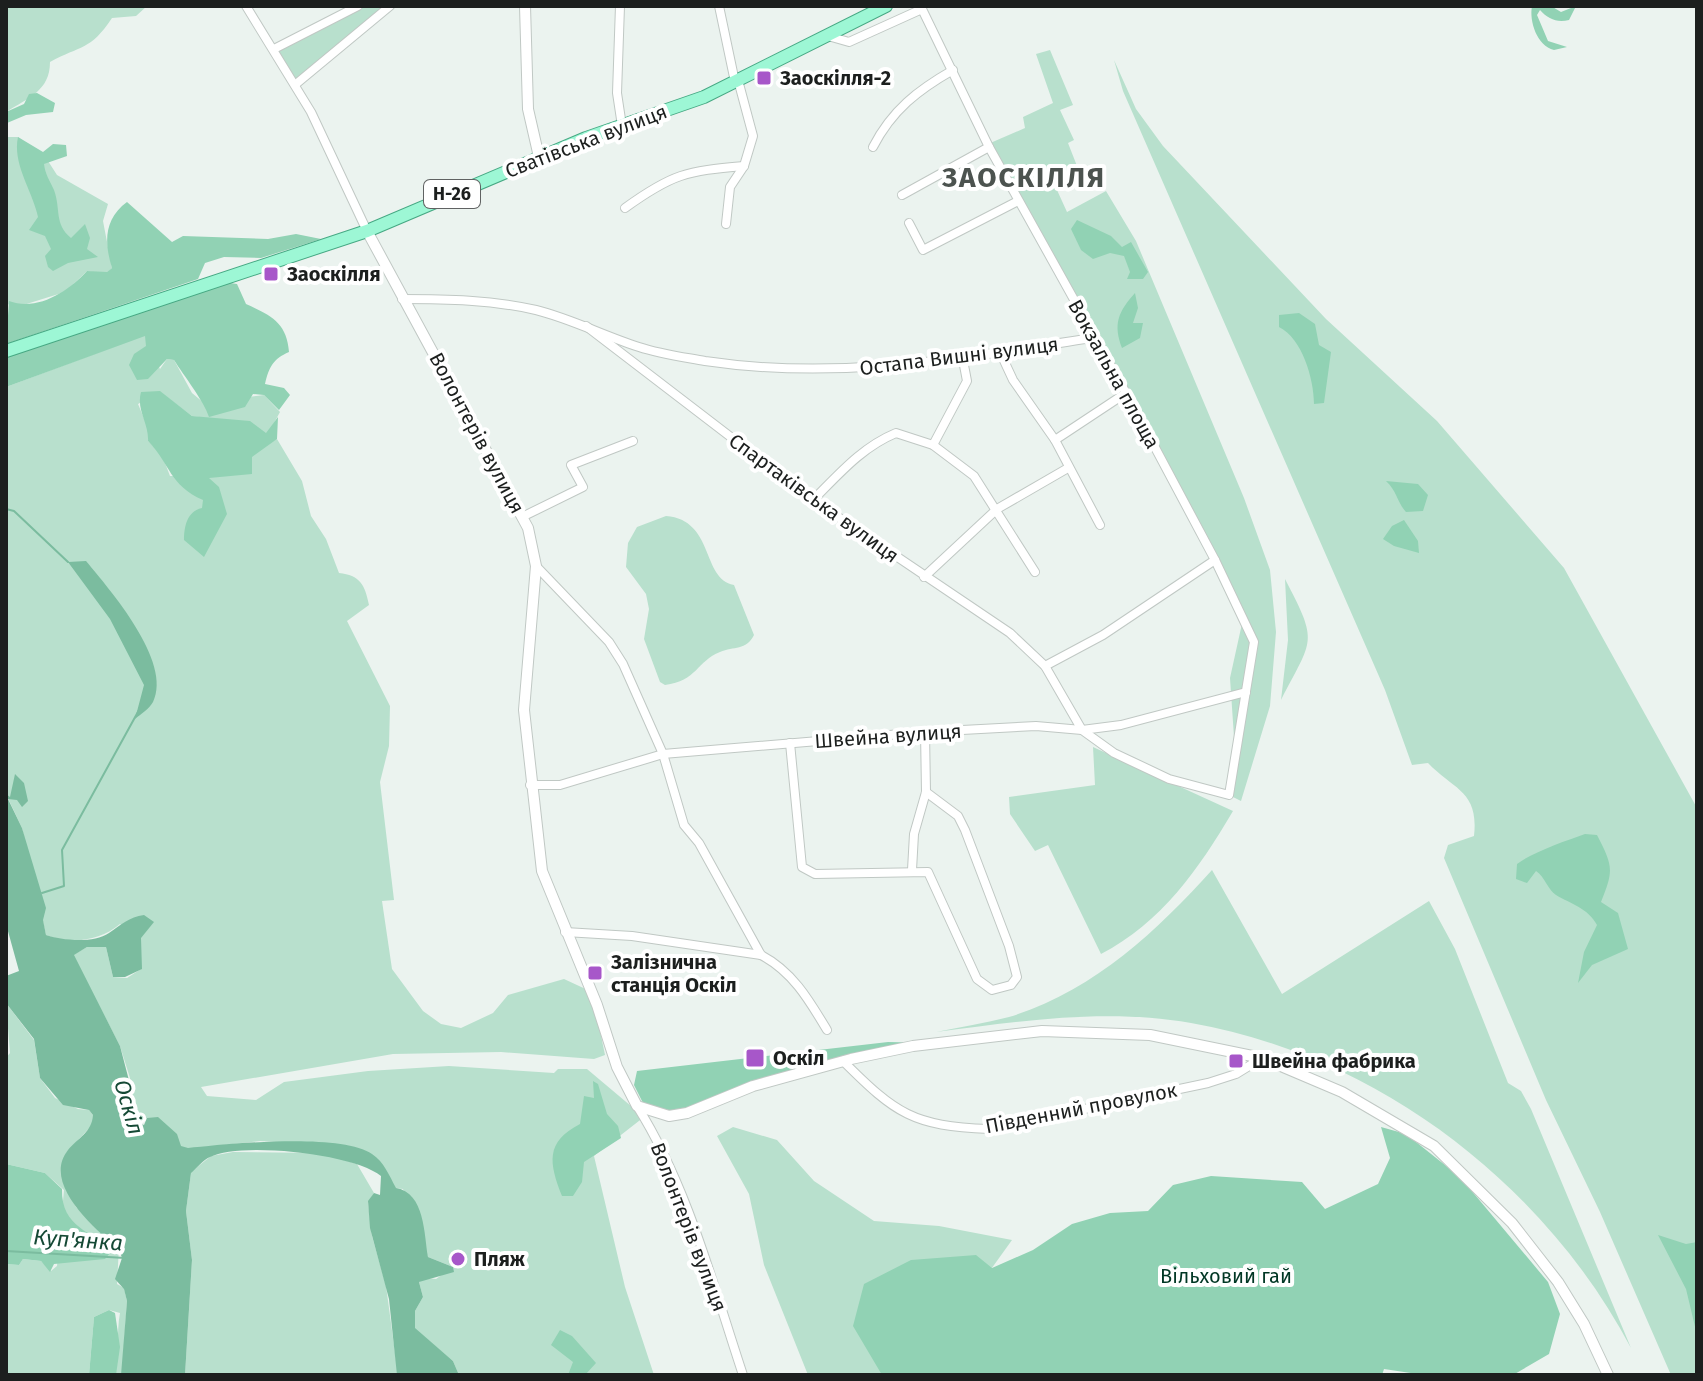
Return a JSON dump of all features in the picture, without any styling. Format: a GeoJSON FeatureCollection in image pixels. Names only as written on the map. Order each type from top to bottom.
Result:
{"type":"FeatureCollection","features":[{"type":"Feature","properties":{"kind":"main road","name":"Сватівська вулиця"},"geometry":{"type":"LineString","coordinates":[[6,351],[367,231],[539,157],[737,81],[886,6]]}},
{"type":"Feature","properties":{"kind":"street"},"geometry":{"type":"LineString","coordinates":[[246,6],[296,84],[367,231]]}},
{"type":"Feature","properties":{"kind":"street"},"geometry":{"type":"LineString","coordinates":[[274,49],[358,6]]}},
{"type":"Feature","properties":{"kind":"street"},"geometry":{"type":"LineString","coordinates":[[296,84],[390,6]]}},
{"type":"Feature","properties":{"kind":"street"},"geometry":{"type":"LineString","coordinates":[[525,6],[528,109],[539,157]]}},
{"type":"Feature","properties":{"kind":"street"},"geometry":{"type":"LineString","coordinates":[[620,6],[617,93],[622,126]]}},
{"type":"Feature","properties":{"kind":"street"},"geometry":{"type":"LineString","coordinates":[[719,6],[753,136],[744,166],[730,187],[726,224]]}},
{"type":"Feature","properties":{"kind":"street","name":"Вокзальна площа"},"geometry":{"type":"LineString","coordinates":[[828,36],[849,42],[922,9],[989,147],[1092,338],[1126,393],[1215,560],[1254,642],[1229,795],[1169,779],[1114,753],[1082,730]]}},
{"type":"Feature","properties":{"kind":"street"},"geometry":{"type":"LineString","coordinates":[[873,147],[886,122],[919,89],[953,70]]}},
{"type":"Feature","properties":{"kind":"street"},"geometry":{"type":"LineString","coordinates":[[902,195],[989,147]]}},
{"type":"Feature","properties":{"kind":"street"},"geometry":{"type":"LineString","coordinates":[[625,208],[663,181],[689,171],[744,166]]}},
{"type":"Feature","properties":{"kind":"street"},"geometry":{"type":"LineString","coordinates":[[909,223],[923,250],[1018,201]]}},
{"type":"Feature","properties":{"kind":"street","name":"Волонтерів вулиця"},"geometry":{"type":"LineString","coordinates":[[367,231],[522,517],[536,566],[524,710],[542,871],[597,1005],[627,1092],[659,1141],[743,1375]]}},
{"type":"Feature","properties":{"kind":"street","name":"Остапа Вишні вулиця"},"geometry":{"type":"LineString","coordinates":[[402,299],[479,301],[535,310],[640,348],[777,369],[846,370],[963,360],[1092,338]]}},
{"type":"Feature","properties":{"kind":"street","name":"Спартаківська вулиця"},"geometry":{"type":"LineString","coordinates":[[586,326],[813,500],[1010,633],[1045,666],[1082,730]]}},
{"type":"Feature","properties":{"kind":"street"},"geometry":{"type":"LineString","coordinates":[[1000,352],[1013,380],[1055,440],[1100,525]]}},
{"type":"Feature","properties":{"kind":"street"},"geometry":{"type":"LineString","coordinates":[[933,445],[967,381],[963,360]]}},
{"type":"Feature","properties":{"kind":"street"},"geometry":{"type":"LineString","coordinates":[[1055,440],[1126,393]]}},
{"type":"Feature","properties":{"kind":"street"},"geometry":{"type":"LineString","coordinates":[[813,500],[849,463],[880,440],[896,433],[933,445],[974,476],[1035,572]]}},
{"type":"Feature","properties":{"kind":"street"},"geometry":{"type":"LineString","coordinates":[[522,517],[583,487],[571,465],[633,441]]}},
{"type":"Feature","properties":{"kind":"street"},"geometry":{"type":"LineString","coordinates":[[924,577],[997,509],[1068,468]]}},
{"type":"Feature","properties":{"kind":"street"},"geometry":{"type":"LineString","coordinates":[[1045,666],[1129,619],[1215,560]]}},
{"type":"Feature","properties":{"kind":"street"},"geometry":{"type":"LineString","coordinates":[[536,566],[616,653],[663,754],[684,825],[699,843],[761,955]]}},
{"type":"Feature","properties":{"kind":"street","name":"Швейна вулиця"},"geometry":{"type":"LineString","coordinates":[[530,785],[560,785],[663,754],[925,732],[1036,726],[1082,730],[1121,725],[1246,692]]}},
{"type":"Feature","properties":{"kind":"street"},"geometry":{"type":"LineString","coordinates":[[912,870],[914,834],[926,792],[925,732]]}},
{"type":"Feature","properties":{"kind":"street"},"geometry":{"type":"LineString","coordinates":[[790,743],[802,867],[815,874],[928,872],[947,920],[982,986],[992,990],[1011,985],[1017,977],[1009,946],[965,830],[958,816],[926,792]]}},
{"type":"Feature","properties":{"kind":"street"},"geometry":{"type":"LineString","coordinates":[[565,932],[632,936],[761,955],[780,965],[805,993],[827,1030]]}},
{"type":"Feature","properties":{"kind":"street"},"geometry":{"type":"LineString","coordinates":[[637,1106],[669,1116],[687,1113],[753,1086],[843,1061],[913,1046],[1042,1031],[1150,1035],[1262,1058],[1342,1092],[1434,1146],[1512,1223],[1558,1282],[1584,1324],[1608,1375]]}},
{"type":"Feature","properties":{"kind":"street","name":"Південний провулок"},"geometry":{"type":"LineString","coordinates":[[843,1061],[879,1098],[903,1115],[959,1128],[989,1129],[1208,1083],[1236,1074],[1262,1058]]}},
{"type":"Feature","properties":{"kind":"shaded area"},"geometry":{"type":"Polygon","coordinates":[[[6,6],[147,6],[136,16],[112,18],[91,42],[50,62],[42,87],[6,112],[6,6]]]}},
{"type":"Feature","properties":{"kind":"shaded area"},"geometry":{"type":"Polygon","coordinates":[[[358,6],[390,6],[296,84],[274,49],[358,6]]]}},
{"type":"Feature","properties":{"kind":"shaded area"},"geometry":{"type":"Polygon","coordinates":[[[1050,50],[1073,105],[1060,110],[1074,140],[1068,143],[1077,166],[1052,179],[1067,212],[1106,191],[1136,241],[1244,498],[1270,570],[1276,632],[1270,706],[1241,801],[1229,795],[1234,737],[1230,678],[1243,619],[988,144],[1025,128],[1023,117],[1053,103],[1036,54],[1050,50]]]}},
{"type":"Feature","properties":{"kind":"shaded area"},"geometry":{"type":"Polygon","coordinates":[[[1114,60],[1136,109],[1163,146],[1326,319],[1437,421],[1564,568],[1697,808],[1697,1375],[1671,1375],[1600,1212],[1546,1100],[1444,858],[1448,845],[1474,836],[1473,809],[1463,793],[1428,763],[1412,765],[1385,690],[1123,91],[1114,60]]]}},
{"type":"Feature","properties":{"kind":"shaded area"},"geometry":{"type":"Polygon","coordinates":[[[6,137],[18,137],[48,161],[57,175],[108,204],[103,221],[112,268],[105,274],[87,271],[65,292],[20,306],[6,304],[6,137]]]}},
{"type":"Feature","properties":{"kind":"shaded area"},"geometry":{"type":"Polygon","coordinates":[[[145,335],[160,369],[167,359],[174,360],[192,393],[204,403],[264,395],[280,412],[268,434],[229,421],[192,416],[160,392],[138,404],[149,430],[148,441],[162,455],[170,476],[228,476],[260,448],[277,439],[302,481],[311,516],[326,539],[339,573],[357,579],[366,592],[369,605],[347,621],[390,706],[389,746],[380,782],[394,900],[382,901],[392,969],[423,1011],[441,1024],[461,1028],[493,1013],[508,995],[564,979],[592,992],[605,1055],[594,1059],[501,1052],[393,1054],[201,1087],[207,1096],[256,1100],[284,1082],[368,1071],[449,1066],[554,1073],[558,1069],[587,1069],[644,1117],[594,1156],[625,1287],[654,1375],[459,1375],[453,1361],[415,1329],[415,1311],[423,1297],[419,1282],[425,1278],[436,1279],[453,1267],[428,1257],[403,1189],[394,1188],[351,1146],[260,1141],[195,1148],[191,1172],[211,1156],[233,1152],[322,1153],[357,1164],[374,1193],[368,1203],[372,1236],[386,1286],[398,1375],[185,1375],[192,1260],[186,1211],[191,1173],[147,1118],[137,1124],[128,1118],[130,1078],[120,1046],[73,955],[87,947],[106,947],[113,977],[127,978],[141,969],[141,938],[120,924],[84,940],[65,940],[46,935],[22,828],[6,794],[6,387],[145,335]]]}},
{"type":"Feature","properties":{"kind":"shaded area"},"geometry":{"type":"Polygon","coordinates":[[[666,516],[682,520],[693,528],[716,572],[734,585],[754,635],[743,646],[712,656],[684,679],[665,685],[660,682],[644,639],[649,609],[646,594],[626,567],[628,543],[637,527],[666,516]]]}},
{"type":"Feature","properties":{"kind":"shaded area"},"geometry":{"type":"Polygon","coordinates":[[[86,561],[136,627],[154,667],[157,686],[153,702],[135,719],[144,685],[110,619],[68,562],[86,561]]]}},
{"type":"Feature","properties":{"kind":"shaded area"},"geometry":{"type":"Polygon","coordinates":[[[1285,579],[1303,617],[1308,641],[1281,700],[1288,640],[1285,579]]]}},
{"type":"Feature","properties":{"kind":"shaded area"},"geometry":{"type":"Polygon","coordinates":[[[1093,747],[1233,811],[1177,893],[1142,927],[1101,954],[1048,845],[1035,851],[1010,814],[1009,797],[1095,785],[1093,747]]]}},
{"type":"Feature","properties":{"kind":"shaded area"},"geometry":{"type":"Polygon","coordinates":[[[15,774],[24,783],[28,801],[22,807],[17,800],[8,799],[22,828],[46,908],[43,920],[46,935],[95,939],[139,916],[144,915],[154,922],[141,938],[142,969],[125,977],[113,977],[106,947],[87,947],[74,955],[120,1046],[132,1092],[127,1100],[128,1118],[144,1125],[147,1118],[158,1117],[177,1134],[181,1146],[188,1148],[310,1141],[357,1147],[376,1157],[396,1188],[406,1191],[418,1206],[428,1257],[453,1267],[454,1272],[419,1282],[423,1297],[415,1311],[415,1328],[453,1361],[459,1375],[397,1375],[389,1299],[370,1228],[368,1201],[374,1193],[380,1195],[381,1176],[368,1168],[324,1156],[246,1150],[210,1157],[191,1173],[186,1211],[192,1260],[185,1375],[121,1375],[127,1301],[124,1289],[115,1279],[122,1258],[119,1249],[75,1205],[61,1177],[61,1163],[68,1150],[87,1130],[93,1115],[89,1110],[63,1105],[40,1078],[34,1039],[6,1003],[6,976],[19,971],[6,924],[6,794],[10,797],[15,774]]]}},
{"type":"Feature","properties":{"kind":"shaded area"},"geometry":{"type":"Polygon","coordinates":[[[1212,870],[1282,994],[1429,901],[1455,949],[1508,1083],[1521,1091],[1531,1109],[1631,1348],[1595,1288],[1552,1232],[1502,1181],[1448,1136],[1389,1096],[1326,1064],[1259,1039],[1159,1019],[1095,1016],[936,1032],[1009,1017],[1068,992],[1095,976],[1145,937],[1212,870]]]}},
{"type":"Feature","properties":{"kind":"shaded area"},"geometry":{"type":"Polygon","coordinates":[[[6,1003],[34,1040],[40,1078],[55,1098],[78,1109],[89,1110],[93,1115],[93,1124],[66,1153],[64,1185],[76,1207],[119,1247],[117,1284],[124,1288],[127,1301],[122,1375],[115,1375],[120,1313],[109,1310],[94,1317],[89,1375],[6,1375],[6,1264],[19,1265],[23,1259],[41,1261],[51,1271],[57,1266],[64,1190],[45,1173],[6,1164],[6,1058],[10,1053],[6,1003]]]}},
{"type":"Feature","properties":{"kind":"shaded area"},"geometry":{"type":"Polygon","coordinates":[[[733,1127],[777,1140],[814,1181],[874,1221],[939,1226],[1012,1240],[915,1375],[808,1375],[764,1265],[749,1194],[717,1136],[733,1127]]]}},
{"type":"Feature","properties":{"kind":"green space"},"geometry":{"type":"Polygon","coordinates":[[[1532,6],[1551,6],[1561,12],[1576,6],[1569,20],[1553,20],[1540,10],[1537,15],[1548,41],[1567,47],[1554,50],[1543,44],[1533,25],[1532,6]]]}},
{"type":"Feature","properties":{"kind":"green space"},"geometry":{"type":"Polygon","coordinates":[[[37,93],[55,103],[53,112],[26,115],[7,123],[6,141],[6,112],[24,104],[29,94],[37,93]]]}},
{"type":"Feature","properties":{"kind":"green space"},"geometry":{"type":"Polygon","coordinates":[[[18,137],[43,152],[53,144],[66,145],[67,156],[44,164],[45,171],[54,190],[62,227],[71,238],[85,224],[90,238],[87,249],[98,257],[68,263],[53,271],[48,267],[45,256],[51,249],[45,236],[29,230],[38,217],[20,168],[18,137]]]}},
{"type":"Feature","properties":{"kind":"green space"},"geometry":{"type":"Polygon","coordinates":[[[127,202],[172,242],[183,236],[268,239],[296,234],[321,239],[261,258],[224,257],[205,263],[198,279],[6,344],[9,301],[20,304],[41,302],[71,286],[87,271],[107,272],[112,268],[107,240],[110,223],[127,202]]]}},
{"type":"Feature","properties":{"kind":"green space"},"geometry":{"type":"Polygon","coordinates":[[[1077,220],[1111,236],[1122,247],[1131,242],[1148,272],[1143,279],[1127,279],[1130,272],[1124,256],[1110,253],[1093,259],[1081,250],[1071,229],[1077,220]]]}},
{"type":"Feature","properties":{"kind":"green space"},"geometry":{"type":"Polygon","coordinates":[[[224,282],[237,284],[246,304],[270,316],[285,333],[289,352],[272,364],[265,384],[284,388],[290,395],[279,410],[264,395],[253,394],[245,407],[209,417],[174,360],[167,359],[148,379],[137,380],[129,365],[134,354],[146,346],[145,336],[6,387],[6,354],[224,282]]]}},
{"type":"Feature","properties":{"kind":"green space"},"geometry":{"type":"Polygon","coordinates":[[[1135,293],[1138,308],[1133,323],[1143,323],[1140,338],[1122,348],[1119,319],[1135,293]]]}},
{"type":"Feature","properties":{"kind":"green space"},"geometry":{"type":"Polygon","coordinates":[[[1299,313],[1315,324],[1319,345],[1331,352],[1324,403],[1314,404],[1305,360],[1294,340],[1279,327],[1279,315],[1299,313]]]}},
{"type":"Feature","properties":{"kind":"green space"},"geometry":{"type":"Polygon","coordinates":[[[160,391],[192,416],[250,421],[266,433],[278,417],[277,439],[252,457],[252,474],[209,478],[219,487],[227,514],[204,557],[184,540],[187,520],[193,512],[202,508],[203,500],[183,488],[148,441],[140,405],[141,392],[160,391]]]}},
{"type":"Feature","properties":{"kind":"green space"},"geometry":{"type":"Polygon","coordinates":[[[1386,481],[1418,484],[1428,495],[1423,511],[1406,512],[1386,481]]]}},
{"type":"Feature","properties":{"kind":"green space"},"geometry":{"type":"Polygon","coordinates":[[[1404,520],[1418,541],[1419,553],[1394,546],[1383,539],[1392,526],[1404,520]]]}},
{"type":"Feature","properties":{"kind":"green space"},"geometry":{"type":"Polygon","coordinates":[[[1585,834],[1597,835],[1606,854],[1610,875],[1601,902],[1618,913],[1628,949],[1592,965],[1578,983],[1584,952],[1597,925],[1584,910],[1553,893],[1536,871],[1527,883],[1516,879],[1517,864],[1523,860],[1585,834]]]}},
{"type":"Feature","properties":{"kind":"green space"},"geometry":{"type":"Polygon","coordinates":[[[888,1042],[936,1043],[848,1055],[675,1112],[643,1103],[634,1085],[637,1071],[888,1042]]]}},
{"type":"Feature","properties":{"kind":"green space"},"geometry":{"type":"Polygon","coordinates":[[[593,1081],[598,1084],[607,1114],[618,1126],[621,1138],[584,1162],[582,1182],[573,1196],[562,1196],[554,1173],[555,1146],[580,1124],[584,1096],[594,1098],[593,1081]]]}},
{"type":"Feature","properties":{"kind":"green space","name":"Вільховий гай"},"geometry":{"type":"Polygon","coordinates":[[[1381,1127],[1406,1134],[1460,1177],[1548,1282],[1560,1314],[1549,1354],[1513,1375],[1424,1375],[1384,1369],[1382,1375],[882,1375],[853,1326],[864,1284],[911,1260],[976,1255],[992,1268],[1033,1250],[1072,1224],[1110,1213],[1148,1211],[1173,1185],[1211,1176],[1302,1182],[1325,1209],[1378,1184],[1390,1158],[1381,1127]]]}},
{"type":"Feature","properties":{"kind":"green space"},"geometry":{"type":"Polygon","coordinates":[[[6,1164],[45,1173],[62,1189],[67,1212],[79,1227],[110,1253],[105,1259],[54,1264],[50,1272],[41,1261],[23,1259],[19,1265],[6,1264],[6,1164]]]}},
{"type":"Feature","properties":{"kind":"green space"},"geometry":{"type":"Polygon","coordinates":[[[1658,1235],[1686,1244],[1697,1242],[1697,1335],[1686,1289],[1658,1235]]]}},
{"type":"Feature","properties":{"kind":"green space"},"geometry":{"type":"Polygon","coordinates":[[[109,1310],[115,1313],[120,1347],[116,1375],[89,1375],[94,1317],[109,1310]]]}},
{"type":"Feature","properties":{"kind":"green space"},"geometry":{"type":"Polygon","coordinates":[[[560,1330],[572,1336],[596,1363],[585,1375],[568,1375],[573,1362],[551,1345],[560,1330]]]}},
{"type":"Feature","properties":{"kind":"waterway"},"geometry":{"type":"LineString","coordinates":[[6,509],[14,511],[68,562]]}},
{"type":"Feature","properties":{"kind":"waterway"},"geometry":{"type":"LineString","coordinates":[[42,893],[64,886],[62,850],[139,710]]}},
{"type":"Feature","properties":{"kind":"waterway","name":"Куп'янка"},"geometry":{"type":"LineString","coordinates":[[6,1251],[125,1258]]}},
{"type":"Feature","properties":{"kind":"place","name":"Заоскілля-2"},"geometry":{"type":"Point","coordinates":[764,78]}},
{"type":"Feature","properties":{"kind":"place","name":"Заоскілля"},"geometry":{"type":"Point","coordinates":[271,274]}},
{"type":"Feature","properties":{"kind":"place","name":"Залізнична станція Оскіл"},"geometry":{"type":"Point","coordinates":[595,973]}},
{"type":"Feature","properties":{"kind":"place","name":"Оскіл"},"geometry":{"type":"Point","coordinates":[755,1058]}},
{"type":"Feature","properties":{"kind":"place","name":"Швейна фабрика"},"geometry":{"type":"Point","coordinates":[1236,1061]}},
{"type":"Feature","properties":{"kind":"place","name":"Пляж"},"geometry":{"type":"Point","coordinates":[458,1259]}},
{"type":"Feature","properties":{"kind":"district","name":"ЗАОСКIЛЛЯ"},"geometry":{"type":"Point","coordinates":[1024,177]}}]}
